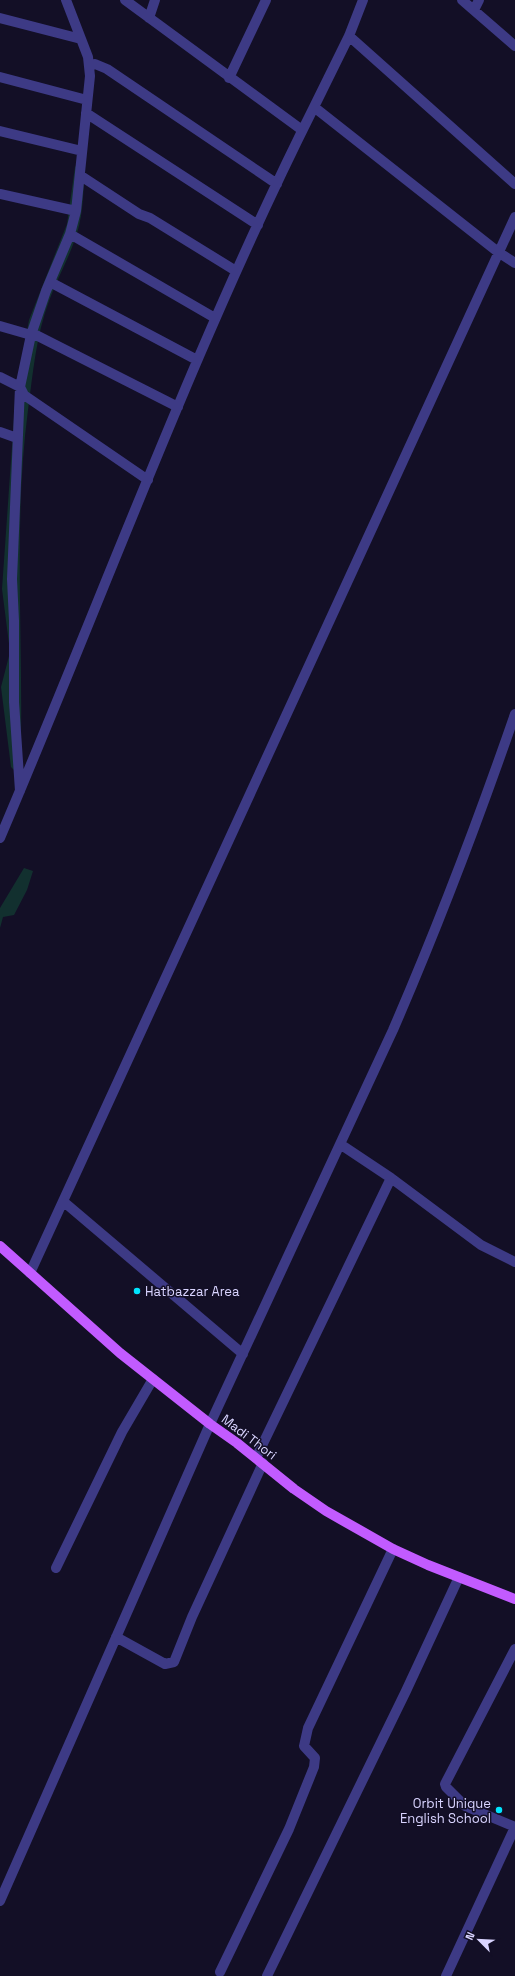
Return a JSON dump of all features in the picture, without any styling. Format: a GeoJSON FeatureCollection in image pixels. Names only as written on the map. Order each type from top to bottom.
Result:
{"type":"FeatureCollection","features":[{"type":"Feature","properties":{"kind":"main road","name":"Madi Thori"},"geometry":{"type":"LineString","coordinates":[[0,1246],[120,1353],[294,1489],[331,1514],[393,1549],[515,1599]]}},
{"type":"Feature","properties":{"kind":"street"},"geometry":{"type":"LineString","coordinates":[[20,791],[14,702],[14,621],[12,579],[20,387],[32,334],[50,282],[70,234],[76,211],[90,66],[66,0]]}},
{"type":"Feature","properties":{"kind":"street"},"geometry":{"type":"LineString","coordinates":[[125,0],[229,78],[302,130]]}},
{"type":"Feature","properties":{"kind":"street"},"geometry":{"type":"LineString","coordinates":[[149,18],[155,0]]}},
{"type":"Feature","properties":{"kind":"street"},"geometry":{"type":"LineString","coordinates":[[229,78],[266,0]]}},
{"type":"Feature","properties":{"kind":"street"},"geometry":{"type":"LineString","coordinates":[[0,838],[215,318],[302,130],[349,36],[363,0]]}},
{"type":"Feature","properties":{"kind":"street"},"geometry":{"type":"LineString","coordinates":[[462,0],[515,46]]}},
{"type":"Feature","properties":{"kind":"street"},"geometry":{"type":"LineString","coordinates":[[474,10],[479,0]]}},
{"type":"Feature","properties":{"kind":"street"},"geometry":{"type":"LineString","coordinates":[[0,18],[81,39]]}},
{"type":"Feature","properties":{"kind":"street"},"geometry":{"type":"LineString","coordinates":[[349,36],[515,184]]}},
{"type":"Feature","properties":{"kind":"street"},"geometry":{"type":"LineString","coordinates":[[90,66],[95,64],[107,69],[277,184]]}},
{"type":"Feature","properties":{"kind":"street"},"geometry":{"type":"LineString","coordinates":[[0,77],[87,100]]}},
{"type":"Feature","properties":{"kind":"street"},"geometry":{"type":"LineString","coordinates":[[314,107],[498,252],[515,263]]}},
{"type":"Feature","properties":{"kind":"street"},"geometry":{"type":"LineString","coordinates":[[86,113],[258,225]]}},
{"type":"Feature","properties":{"kind":"street"},"geometry":{"type":"LineString","coordinates":[[0,131],[82,151]]}},
{"type":"Feature","properties":{"kind":"street"},"geometry":{"type":"LineString","coordinates":[[80,176],[139,214],[150,218],[236,271]]}},
{"type":"Feature","properties":{"kind":"street"},"geometry":{"type":"LineString","coordinates":[[0,194],[76,211]]}},
{"type":"Feature","properties":{"kind":"street"},"geometry":{"type":"LineString","coordinates":[[30,1274],[323,633],[437,390],[515,217]]}},
{"type":"Feature","properties":{"kind":"street"},"geometry":{"type":"LineString","coordinates":[[70,234],[215,318]]}},
{"type":"Feature","properties":{"kind":"street"},"geometry":{"type":"LineString","coordinates":[[50,282],[197,360]]}},
{"type":"Feature","properties":{"kind":"street"},"geometry":{"type":"LineString","coordinates":[[0,326],[32,334],[178,407]]}},
{"type":"Feature","properties":{"kind":"street"},"geometry":{"type":"LineString","coordinates":[[0,377],[20,387],[24,395],[148,480]]}},
{"type":"Feature","properties":{"kind":"street"},"geometry":{"type":"LineString","coordinates":[[0,432],[17,438]]}},
{"type":"Feature","properties":{"kind":"street"},"geometry":{"type":"LineString","coordinates":[[0,1901],[210,1424],[340,1144],[429,947],[480,814],[515,714]]}},
{"type":"Feature","properties":{"kind":"street"},"geometry":{"type":"LineString","coordinates":[[340,1144],[391,1178],[481,1245],[515,1262]]}},
{"type":"Feature","properties":{"kind":"street"},"geometry":{"type":"LineString","coordinates":[[116,1637],[165,1664],[174,1662],[259,1461],[391,1178]]}},
{"type":"Feature","properties":{"kind":"street"},"geometry":{"type":"LineString","coordinates":[[64,1202],[243,1354]]}},
{"type":"Feature","properties":{"kind":"street"},"geometry":{"type":"LineString","coordinates":[[56,1568],[122,1432],[153,1379]]}},
{"type":"Feature","properties":{"kind":"street"},"geometry":{"type":"LineString","coordinates":[[220,1972],[289,1829],[314,1767],[315,1758],[304,1746],[308,1728],[393,1549]]}},
{"type":"Feature","properties":{"kind":"street"},"geometry":{"type":"LineString","coordinates":[[267,1976],[406,1690],[459,1577]]}},
{"type":"Feature","properties":{"kind":"street"},"geometry":{"type":"LineString","coordinates":[[446,1976],[515,1827],[465,1806],[447,1789],[445,1784],[515,1649]]}},
{"type":"Feature","properties":{"kind":"green space"},"geometry":{"type":"Polygon","coordinates":[[[85,156],[83,201],[79,227],[53,291],[41,328],[28,410],[23,455],[20,547],[20,776],[11,767],[1,687],[10,652],[2,589],[16,389],[29,320],[67,224],[75,167],[85,156]]]}},
{"type":"Feature","properties":{"kind":"green space"},"geometry":{"type":"Polygon","coordinates":[[[24,868],[33,871],[27,890],[14,915],[3,917],[0,928],[0,908],[24,868]]]}},
{"type":"Feature","properties":{"kind":"place","name":"Hatbazzar Area"},"geometry":{"type":"Point","coordinates":[137,1291]}},
{"type":"Feature","properties":{"kind":"place","name":"Orbit Unique English School"},"geometry":{"type":"Point","coordinates":[499,1810]}}]}
